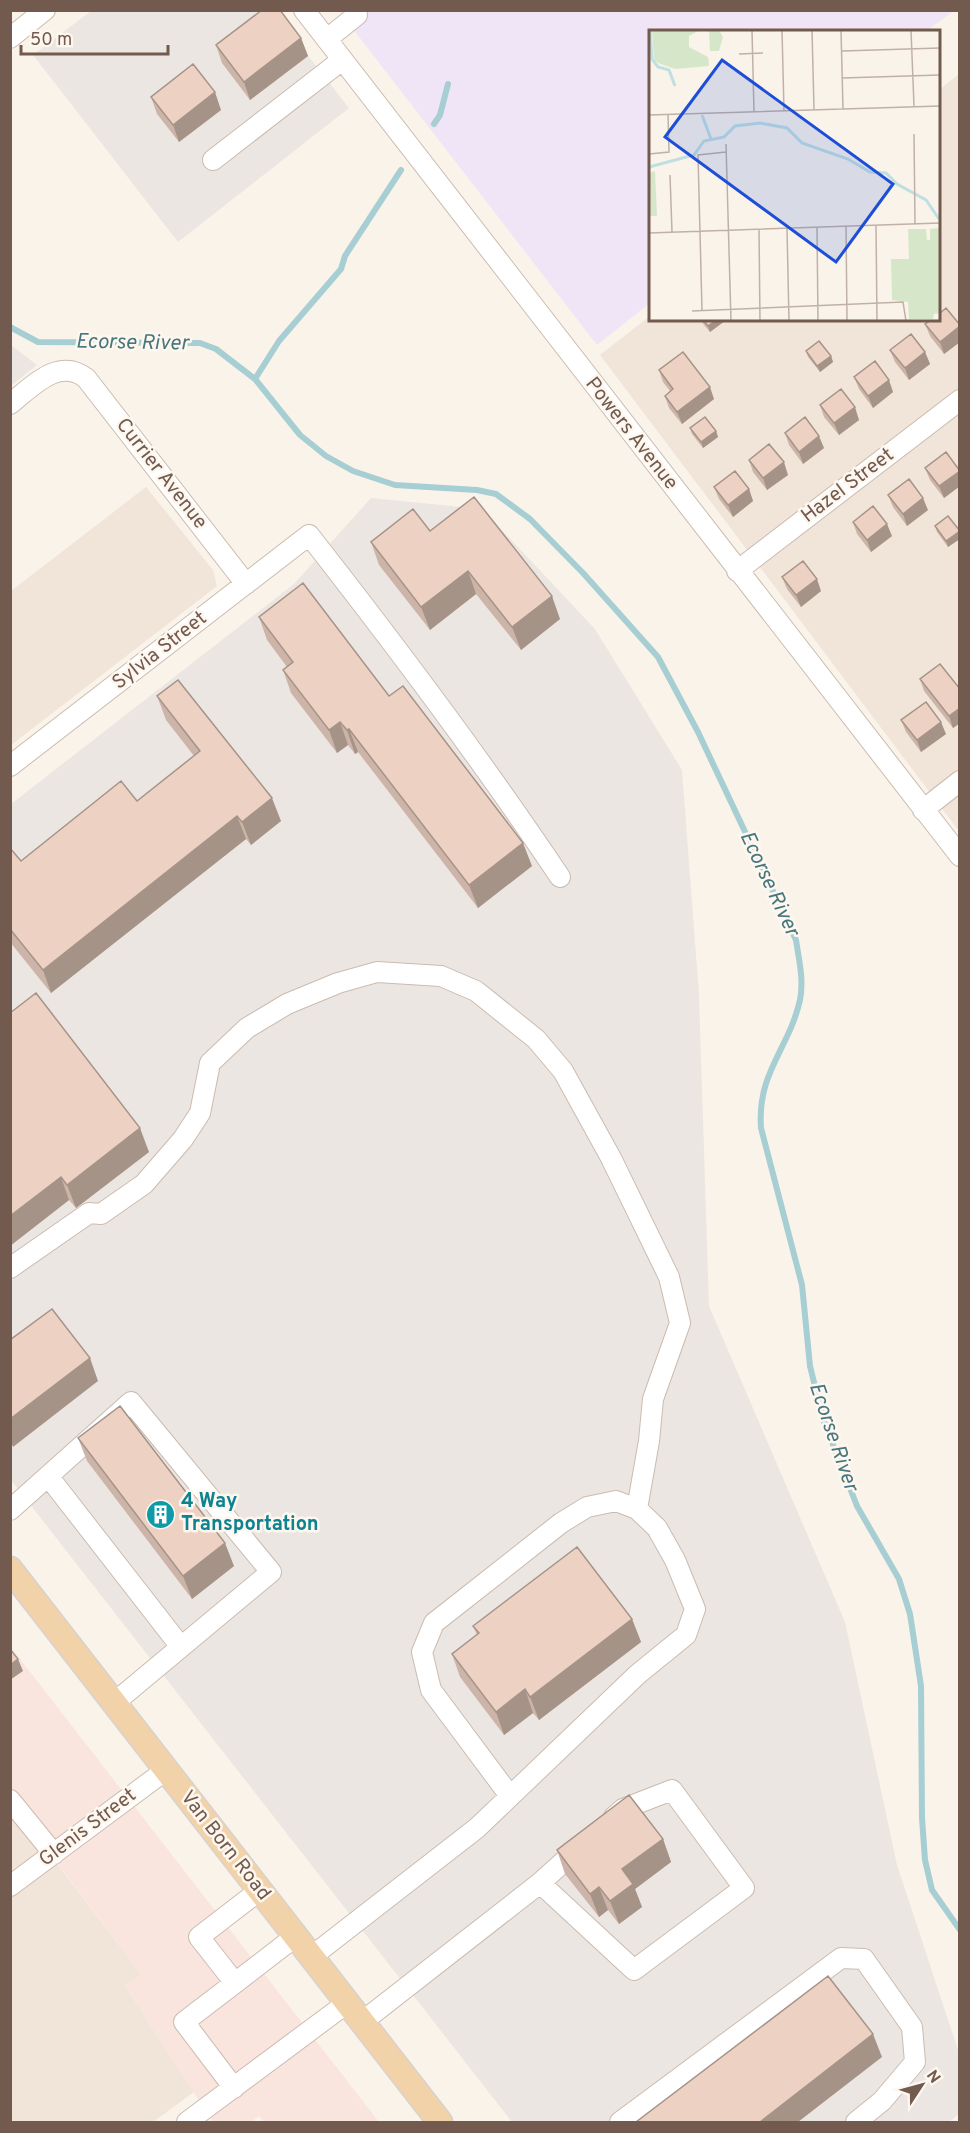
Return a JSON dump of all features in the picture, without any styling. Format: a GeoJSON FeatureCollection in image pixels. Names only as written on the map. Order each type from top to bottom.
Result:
{"type":"FeatureCollection","features":[{"type":"Feature","properties":{"kind":"main road","name":"Van Born Road"},"geometry":{"type":"LineString","coordinates":[[10,1569],[440,2122]]}},
{"type":"Feature","properties":{"kind":"street"},"geometry":{"type":"LineString","coordinates":[[10,38],[45,10]]}},
{"type":"Feature","properties":{"kind":"street","name":"Powers Avenue"},"geometry":{"type":"LineString","coordinates":[[304,10],[922,810],[960,856]]}},
{"type":"Feature","properties":{"kind":"street"},"geometry":{"type":"LineString","coordinates":[[327,39],[357,15],[354,10]]}},
{"type":"Feature","properties":{"kind":"street"},"geometry":{"type":"LineString","coordinates":[[213,160],[342,60]]}},
{"type":"Feature","properties":{"kind":"street","name":"Currier Avenue"},"geometry":{"type":"LineString","coordinates":[[10,404],[51,373],[72,370],[86,378],[246,584]]}},
{"type":"Feature","properties":{"kind":"street","name":"Hazel Street"},"geometry":{"type":"LineString","coordinates":[[737,571],[960,400]]}},
{"type":"Feature","properties":{"kind":"street","name":"Sylvia Street"},"geometry":{"type":"LineString","coordinates":[[10,766],[309,535],[497,783],[560,877]]}},
{"type":"Feature","properties":{"kind":"street"},"geometry":{"type":"LineString","coordinates":[[922,810],[960,781]]}},
{"type":"Feature","properties":{"kind":"street"},"geometry":{"type":"LineString","coordinates":[[10,1268],[89,1212],[101,1214],[144,1184],[183,1139],[200,1113],[210,1063],[247,1028],[287,1004],[348,980],[377,972],[441,976],[476,991],[502,1009],[536,1039],[563,1071],[611,1158],[669,1277],[680,1323],[653,1399],[649,1441],[637,1509]]}},
{"type":"Feature","properties":{"kind":"street"},"geometry":{"type":"LineString","coordinates":[[10,1510],[131,1402],[271,1572],[114,1703]]}},
{"type":"Feature","properties":{"kind":"street"},"geometry":{"type":"LineString","coordinates":[[48,1476],[181,1647]]}},
{"type":"Feature","properties":{"kind":"street"},"geometry":{"type":"LineString","coordinates":[[311,1957],[477,1828],[638,1674],[686,1635],[695,1609],[675,1560],[657,1528],[637,1509],[616,1501],[587,1507],[561,1523],[434,1623],[422,1652],[431,1690],[510,1796]]}},
{"type":"Feature","properties":{"kind":"street","name":"Glenis Street"},"geometry":{"type":"LineString","coordinates":[[10,1886],[166,1770]]}},
{"type":"Feature","properties":{"kind":"street"},"geometry":{"type":"LineString","coordinates":[[362,2022],[540,1883],[623,1809],[672,1790],[744,1888],[634,1970],[540,1883]]}},
{"type":"Feature","properties":{"kind":"street"},"geometry":{"type":"LineString","coordinates":[[10,1800],[54,1854]]}},
{"type":"Feature","properties":{"kind":"street"},"geometry":{"type":"LineString","coordinates":[[235,1983],[199,1937],[260,1890]]}},
{"type":"Feature","properties":{"kind":"street"},"geometry":{"type":"LineString","coordinates":[[234,2088],[184,2022],[296,1936]]}},
{"type":"Feature","properties":{"kind":"street"},"geometry":{"type":"LineString","coordinates":[[620,2122],[841,1958],[864,1959],[912,2027],[915,2062],[882,2101],[856,2122]]}},
{"type":"Feature","properties":{"kind":"street"},"geometry":{"type":"LineString","coordinates":[[187,2122],[348,2003]]}},
{"type":"Feature","properties":{"kind":"shaded area"},"geometry":{"type":"Polygon","coordinates":[[[91,11],[273,11],[349,108],[178,242],[33,55],[91,11]]]}},
{"type":"Feature","properties":{"kind":"shaded area"},"geometry":{"type":"Polygon","coordinates":[[[339,11],[954,11],[927,30],[649,30],[649,304],[597,345],[339,11]]]}},
{"type":"Feature","properties":{"kind":"shaded area"},"geometry":{"type":"Polygon","coordinates":[[[959,74],[959,831],[600,355],[649,317],[649,321],[940,321],[940,89],[959,74]]]}},
{"type":"Feature","properties":{"kind":"shaded area"},"geometry":{"type":"Polygon","coordinates":[[[11,345],[37,365],[10,386],[11,345]]]}},
{"type":"Feature","properties":{"kind":"shaded area"},"geometry":{"type":"Polygon","coordinates":[[[146,487],[213,570],[217,586],[11,745],[11,591],[146,487]]]}},
{"type":"Feature","properties":{"kind":"shaded area"},"geometry":{"type":"Polygon","coordinates":[[[371,498],[482,509],[595,629],[682,770],[699,995],[709,1306],[845,1622],[897,1865],[959,2053],[959,2114],[949,2122],[512,2122],[11,1480],[11,804],[294,584],[371,498]]]}},
{"type":"Feature","properties":{"kind":"shaded area"},"geometry":{"type":"Polygon","coordinates":[[[10,1646],[379,2122],[264,2122],[259,2116],[251,2122],[213,2122],[125,1986],[141,1974],[11,1802],[10,1646]]]}},
{"type":"Feature","properties":{"kind":"shaded area"},"geometry":{"type":"Polygon","coordinates":[[[10,1802],[141,1974],[125,1986],[194,2092],[153,2122],[11,2122],[10,1802]]]}},
{"type":"Feature","properties":{"kind":"building"},"geometry":{"type":"Polygon","coordinates":[[[262,10],[280,10],[301,38],[244,82],[216,45],[262,10]]]}},
{"type":"Feature","properties":{"kind":"building"},"geometry":{"type":"Polygon","coordinates":[[[193,64],[215,92],[173,125],[151,97],[193,64]]]}},
{"type":"Feature","properties":{"kind":"building"},"geometry":{"type":"Polygon","coordinates":[[[946,308],[960,326],[940,342],[925,324],[930,321],[940,321],[940,313],[946,308]]]}},
{"type":"Feature","properties":{"kind":"building"},"geometry":{"type":"Polygon","coordinates":[[[704,321],[715,321],[708,326],[704,321]]]}},
{"type":"Feature","properties":{"kind":"building"},"geometry":{"type":"Polygon","coordinates":[[[911,334],[925,352],[905,368],[890,350],[911,334]]]}},
{"type":"Feature","properties":{"kind":"building"},"geometry":{"type":"Polygon","coordinates":[[[819,341],[831,356],[817,366],[806,351],[819,341]]]}},
{"type":"Feature","properties":{"kind":"building"},"geometry":{"type":"Polygon","coordinates":[[[683,352],[710,387],[677,412],[665,396],[673,389],[659,370],[683,352]]]}},
{"type":"Feature","properties":{"kind":"building"},"geometry":{"type":"Polygon","coordinates":[[[875,361],[889,380],[868,396],[854,377],[875,361]]]}},
{"type":"Feature","properties":{"kind":"building"},"geometry":{"type":"Polygon","coordinates":[[[841,389],[855,407],[834,423],[820,405],[841,389]]]}},
{"type":"Feature","properties":{"kind":"building"},"geometry":{"type":"Polygon","coordinates":[[[705,417],[716,431],[701,442],[690,428],[705,417]]]}},
{"type":"Feature","properties":{"kind":"building"},"geometry":{"type":"Polygon","coordinates":[[[805,417],[819,436],[799,452],[785,433],[805,417]]]}},
{"type":"Feature","properties":{"kind":"building"},"geometry":{"type":"Polygon","coordinates":[[[769,444],[784,462],[763,478],[749,460],[769,444]]]}},
{"type":"Feature","properties":{"kind":"building"},"geometry":{"type":"Polygon","coordinates":[[[946,452],[960,471],[939,486],[925,468],[946,452]]]}},
{"type":"Feature","properties":{"kind":"building"},"geometry":{"type":"Polygon","coordinates":[[[735,471],[749,489],[728,505],[714,487],[735,471]]]}},
{"type":"Feature","properties":{"kind":"building"},"geometry":{"type":"Polygon","coordinates":[[[909,479],[923,498],[903,514],[888,495],[909,479]]]}},
{"type":"Feature","properties":{"kind":"building"},"geometry":{"type":"Polygon","coordinates":[[[474,497],[552,596],[512,627],[468,571],[421,607],[371,542],[413,509],[430,531],[474,497]]]}},
{"type":"Feature","properties":{"kind":"building"},"geometry":{"type":"Polygon","coordinates":[[[873,506],[887,524],[867,540],[853,522],[873,506]]]}},
{"type":"Feature","properties":{"kind":"building"},"geometry":{"type":"Polygon","coordinates":[[[948,516],[960,531],[946,541],[935,526],[948,516]]]}},
{"type":"Feature","properties":{"kind":"building"},"geometry":{"type":"Polygon","coordinates":[[[803,561],[817,579],[796,595],[782,577],[803,561]]]}},
{"type":"Feature","properties":{"kind":"building"},"geometry":{"type":"Polygon","coordinates":[[[303,583],[389,696],[403,686],[523,843],[469,885],[349,729],[347,730],[340,722],[329,730],[283,670],[293,662],[259,617],[303,583]]]}},
{"type":"Feature","properties":{"kind":"building"},"geometry":{"type":"Polygon","coordinates":[[[940,664],[960,689],[960,708],[949,716],[920,679],[940,664]]]}},
{"type":"Feature","properties":{"kind":"building"},"geometry":{"type":"Polygon","coordinates":[[[178,680],[272,798],[242,822],[237,816],[43,970],[10,929],[10,848],[21,861],[121,781],[137,801],[200,751],[157,696],[178,680]]]}},
{"type":"Feature","properties":{"kind":"building"},"geometry":{"type":"Polygon","coordinates":[[[926,702],[941,722],[917,740],[901,720],[926,702]]]}},
{"type":"Feature","properties":{"kind":"building"},"geometry":{"type":"Polygon","coordinates":[[[36,993],[140,1128],[67,1185],[61,1177],[10,1216],[10,1013],[36,993]]]}},
{"type":"Feature","properties":{"kind":"building"},"geometry":{"type":"Polygon","coordinates":[[[52,1309],[90,1358],[10,1419],[10,1340],[52,1309]]]}},
{"type":"Feature","properties":{"kind":"building","name":"4 Way Transportation"},"geometry":{"type":"Polygon","coordinates":[[[120,1406],[225,1543],[183,1576],[78,1438],[120,1406]]]}},
{"type":"Feature","properties":{"kind":"building"},"geometry":{"type":"Polygon","coordinates":[[[577,1547],[632,1619],[530,1697],[525,1689],[496,1712],[452,1654],[479,1633],[473,1626],[577,1547]]]}},
{"type":"Feature","properties":{"kind":"building"},"geometry":{"type":"Polygon","coordinates":[[[10,1649],[18,1659],[10,1665],[10,1649]]]}},
{"type":"Feature","properties":{"kind":"building"},"geometry":{"type":"Polygon","coordinates":[[[629,1795],[663,1839],[622,1869],[633,1884],[610,1901],[599,1887],[590,1894],[557,1850],[629,1795]]]}},
{"type":"Feature","properties":{"kind":"building"},"geometry":{"type":"Polygon","coordinates":[[[828,1976],[873,2034],[760,2122],[636,2122],[828,1976]]]}},
{"type":"Feature","properties":{"kind":"waterway"},"geometry":{"type":"LineString","coordinates":[[434,124],[440,115],[448,84]]}},
{"type":"Feature","properties":{"kind":"waterway"},"geometry":{"type":"LineString","coordinates":[[255,379],[279,341],[341,269],[345,256],[401,170]]}},
{"type":"Feature","properties":{"kind":"waterway","name":"Ecorse River"},"geometry":{"type":"LineString","coordinates":[[10,327],[38,342],[200,343],[216,349],[255,379],[300,435],[326,456],[353,471],[395,485],[477,490],[496,494],[530,519],[583,573],[658,657],[698,732],[796,940],[800,962],[800,1000],[789,1033],[764,1091],[761,1128],[802,1285],[810,1366],[823,1419],[857,1506],[899,1579],[910,1614],[921,1686],[922,1818],[925,1860],[932,1890],[960,1930]]}},
{"type":"Feature","properties":{"kind":"place","name":"4 Way Transportation"},"geometry":{"type":"Point","coordinates":[160,1514]}}]}
